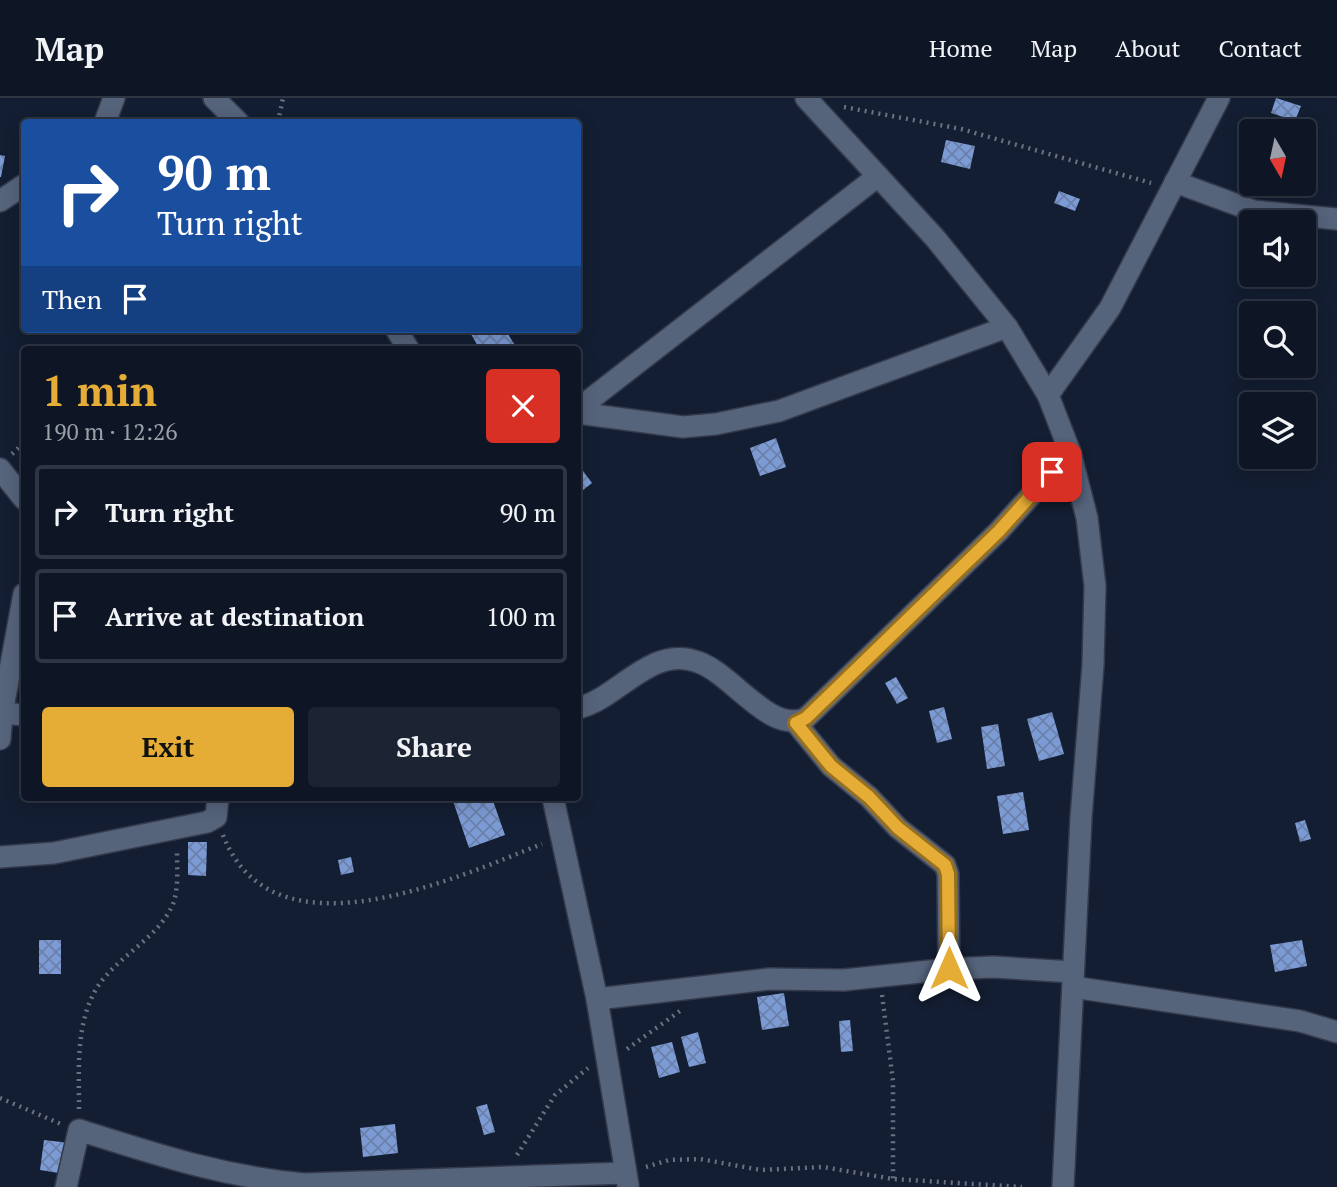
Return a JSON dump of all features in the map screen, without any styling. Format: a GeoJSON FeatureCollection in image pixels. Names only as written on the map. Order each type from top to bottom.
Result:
{"type":"FeatureCollection","features":[{"type":"Feature","properties":{"kind":"street"},"geometry":{"type":"LineString","coordinates":[[106,119],[114,98]]}},
{"type":"Feature","properties":{"kind":"street"},"geometry":{"type":"LineString","coordinates":[[214,98],[235,119]]}},
{"type":"Feature","properties":{"kind":"street"},"geometry":{"type":"LineString","coordinates":[[1048,395],[1110,308],[1219,98]]}},
{"type":"Feature","properties":{"kind":"street"},"geometry":{"type":"LineString","coordinates":[[808,100],[935,238],[1007,327],[1048,395],[1070,452],[1087,519],[1095,586],[1093,665],[1063,1187]]}},
{"type":"Feature","properties":{"kind":"street"},"geometry":{"type":"LineString","coordinates":[[581,409],[878,176]]}},
{"type":"Feature","properties":{"kind":"street"},"geometry":{"type":"LineString","coordinates":[[1173,186],[1254,211],[1337,219]]}},
{"type":"Feature","properties":{"kind":"street"},"geometry":{"type":"LineString","coordinates":[[0,201],[21,187]]}},
{"type":"Feature","properties":{"kind":"street"},"geometry":{"type":"LineString","coordinates":[[581,411],[683,427],[716,425],[805,402],[1007,327]]}},
{"type":"Feature","properties":{"kind":"street"},"geometry":{"type":"LineString","coordinates":[[796,723],[806,718],[999,531],[1070,452]]}},
{"type":"Feature","properties":{"kind":"street"},"geometry":{"type":"LineString","coordinates":[[0,470],[21,495]]}},
{"type":"Feature","properties":{"kind":"street"},"geometry":{"type":"LineString","coordinates":[[0,739],[2,713],[21,610]]}},
{"type":"Feature","properties":{"kind":"street"},"geometry":{"type":"LineString","coordinates":[[581,707],[601,699],[619,683],[648,667],[675,660],[696,660],[732,682],[772,717],[796,723],[831,766],[869,797],[898,828],[945,865],[948,874],[949,968]]}},
{"type":"Feature","properties":{"kind":"street"},"geometry":{"type":"LineString","coordinates":[[2,713],[21,715]]}},
{"type":"Feature","properties":{"kind":"street"},"geometry":{"type":"LineString","coordinates":[[65,1187],[79,1130],[204,1170],[250,1179],[304,1184],[627,1180],[597,999],[554,801]]}},
{"type":"Feature","properties":{"kind":"street"},"geometry":{"type":"LineString","coordinates":[[0,857],[54,853],[177,829],[207,822],[217,807]]}},
{"type":"Feature","properties":{"kind":"street"},"geometry":{"type":"LineString","coordinates":[[597,999],[769,979],[880,978],[949,968],[993,967],[1300,1021],[1337,1032]]}},
{"type":"Feature","properties":{"kind":"path"},"geometry":{"type":"LineString","coordinates":[[279,119],[283,98]]}},
{"type":"Feature","properties":{"kind":"path"},"geometry":{"type":"LineString","coordinates":[[808,100],[961,129],[1173,186]]}},
{"type":"Feature","properties":{"kind":"path"},"geometry":{"type":"LineString","coordinates":[[217,807],[232,859],[250,879],[271,892],[306,900],[359,902],[408,893],[450,881],[562,836]]}},
{"type":"Feature","properties":{"kind":"path"},"geometry":{"type":"LineString","coordinates":[[0,1097],[79,1130],[82,1024],[98,987],[134,947],[162,924],[173,903],[177,881],[177,829]]}},
{"type":"Feature","properties":{"kind":"path"},"geometry":{"type":"LineString","coordinates":[[880,978],[892,1081],[893,1179]]}},
{"type":"Feature","properties":{"kind":"path"},"geometry":{"type":"LineString","coordinates":[[502,1182],[555,1095],[570,1079],[607,1060],[665,1023],[709,984]]}},
{"type":"Feature","properties":{"kind":"path"},"geometry":{"type":"LineString","coordinates":[[627,1180],[669,1160],[699,1159],[761,1171],[823,1167],[893,1179],[1022,1187]]}},
{"type":"Feature","properties":{"kind":"building"},"geometry":{"type":"Polygon","coordinates":[[[1276,98],[1301,106],[1296,119],[1271,113],[1276,98]]]}},
{"type":"Feature","properties":{"kind":"building"},"geometry":{"type":"Polygon","coordinates":[[[946,140],[975,146],[970,169],[941,162],[946,140]]]}},
{"type":"Feature","properties":{"kind":"building"},"geometry":{"type":"Polygon","coordinates":[[[0,155],[5,156],[1,177],[0,177],[0,155]]]}},
{"type":"Feature","properties":{"kind":"building"},"geometry":{"type":"Polygon","coordinates":[[[1059,191],[1080,199],[1075,211],[1054,203],[1059,191]]]}},
{"type":"Feature","properties":{"kind":"building"},"geometry":{"type":"Polygon","coordinates":[[[507,333],[515,346],[478,346],[471,334],[507,333]]]}},
{"type":"Feature","properties":{"kind":"building"},"geometry":{"type":"Polygon","coordinates":[[[776,438],[786,467],[760,476],[750,448],[776,438]]]}},
{"type":"Feature","properties":{"kind":"building"},"geometry":{"type":"Polygon","coordinates":[[[581,468],[592,483],[581,492],[581,468]]]}},
{"type":"Feature","properties":{"kind":"building"},"geometry":{"type":"Polygon","coordinates":[[[896,677],[908,698],[897,704],[885,683],[896,677]]]}},
{"type":"Feature","properties":{"kind":"building"},"geometry":{"type":"Polygon","coordinates":[[[944,707],[952,739],[937,743],[929,711],[944,707]]]}},
{"type":"Feature","properties":{"kind":"building"},"geometry":{"type":"Polygon","coordinates":[[[1052,712],[1064,754],[1039,761],[1027,719],[1052,712]]]}},
{"type":"Feature","properties":{"kind":"building"},"geometry":{"type":"Polygon","coordinates":[[[998,724],[1005,766],[987,769],[981,727],[998,724]]]}},
{"type":"Feature","properties":{"kind":"building"},"geometry":{"type":"Polygon","coordinates":[[[1023,792],[1029,830],[1003,834],[997,796],[1023,792]]]}},
{"type":"Feature","properties":{"kind":"building"},"geometry":{"type":"Polygon","coordinates":[[[453,801],[493,801],[505,835],[469,848],[453,801]]]}},
{"type":"Feature","properties":{"kind":"building"},"geometry":{"type":"Polygon","coordinates":[[[1305,820],[1311,839],[1300,842],[1295,823],[1305,820]]]}},
{"type":"Feature","properties":{"kind":"building"},"geometry":{"type":"Polygon","coordinates":[[[188,842],[207,842],[206,876],[188,875],[188,842]]]}},
{"type":"Feature","properties":{"kind":"building"},"geometry":{"type":"Polygon","coordinates":[[[351,857],[354,872],[341,875],[338,860],[351,857]]]}},
{"type":"Feature","properties":{"kind":"building"},"geometry":{"type":"Polygon","coordinates":[[[39,940],[61,940],[61,974],[39,974],[39,940]]]}},
{"type":"Feature","properties":{"kind":"building"},"geometry":{"type":"Polygon","coordinates":[[[1302,940],[1307,966],[1275,972],[1270,945],[1302,940]]]}},
{"type":"Feature","properties":{"kind":"building"},"geometry":{"type":"Polygon","coordinates":[[[784,993],[789,1026],[762,1030],[757,997],[784,993]]]}},
{"type":"Feature","properties":{"kind":"building"},"geometry":{"type":"Polygon","coordinates":[[[850,1020],[853,1051],[841,1052],[839,1021],[850,1020]]]}},
{"type":"Feature","properties":{"kind":"building"},"geometry":{"type":"Polygon","coordinates":[[[698,1032],[706,1063],[689,1067],[681,1037],[698,1032]]]}},
{"type":"Feature","properties":{"kind":"building"},"geometry":{"type":"Polygon","coordinates":[[[672,1042],[680,1072],[659,1078],[651,1047],[672,1042]]]}},
{"type":"Feature","properties":{"kind":"building"},"geometry":{"type":"Polygon","coordinates":[[[487,1104],[495,1132],[484,1135],[476,1107],[487,1104]]]}},
{"type":"Feature","properties":{"kind":"building"},"geometry":{"type":"Polygon","coordinates":[[[395,1124],[398,1153],[363,1157],[360,1128],[395,1124]]]}},
{"type":"Feature","properties":{"kind":"building"},"geometry":{"type":"Polygon","coordinates":[[[44,1140],[70,1143],[65,1174],[40,1170],[44,1140]]]}},
{"type":"Feature","properties":{"kind":"route"},"geometry":{"type":"LineString","coordinates":[[949,968],[948,874],[945,865],[898,828],[869,797],[831,766],[796,723],[806,718],[885,643],[999,531],[1052,472]]}}]}
